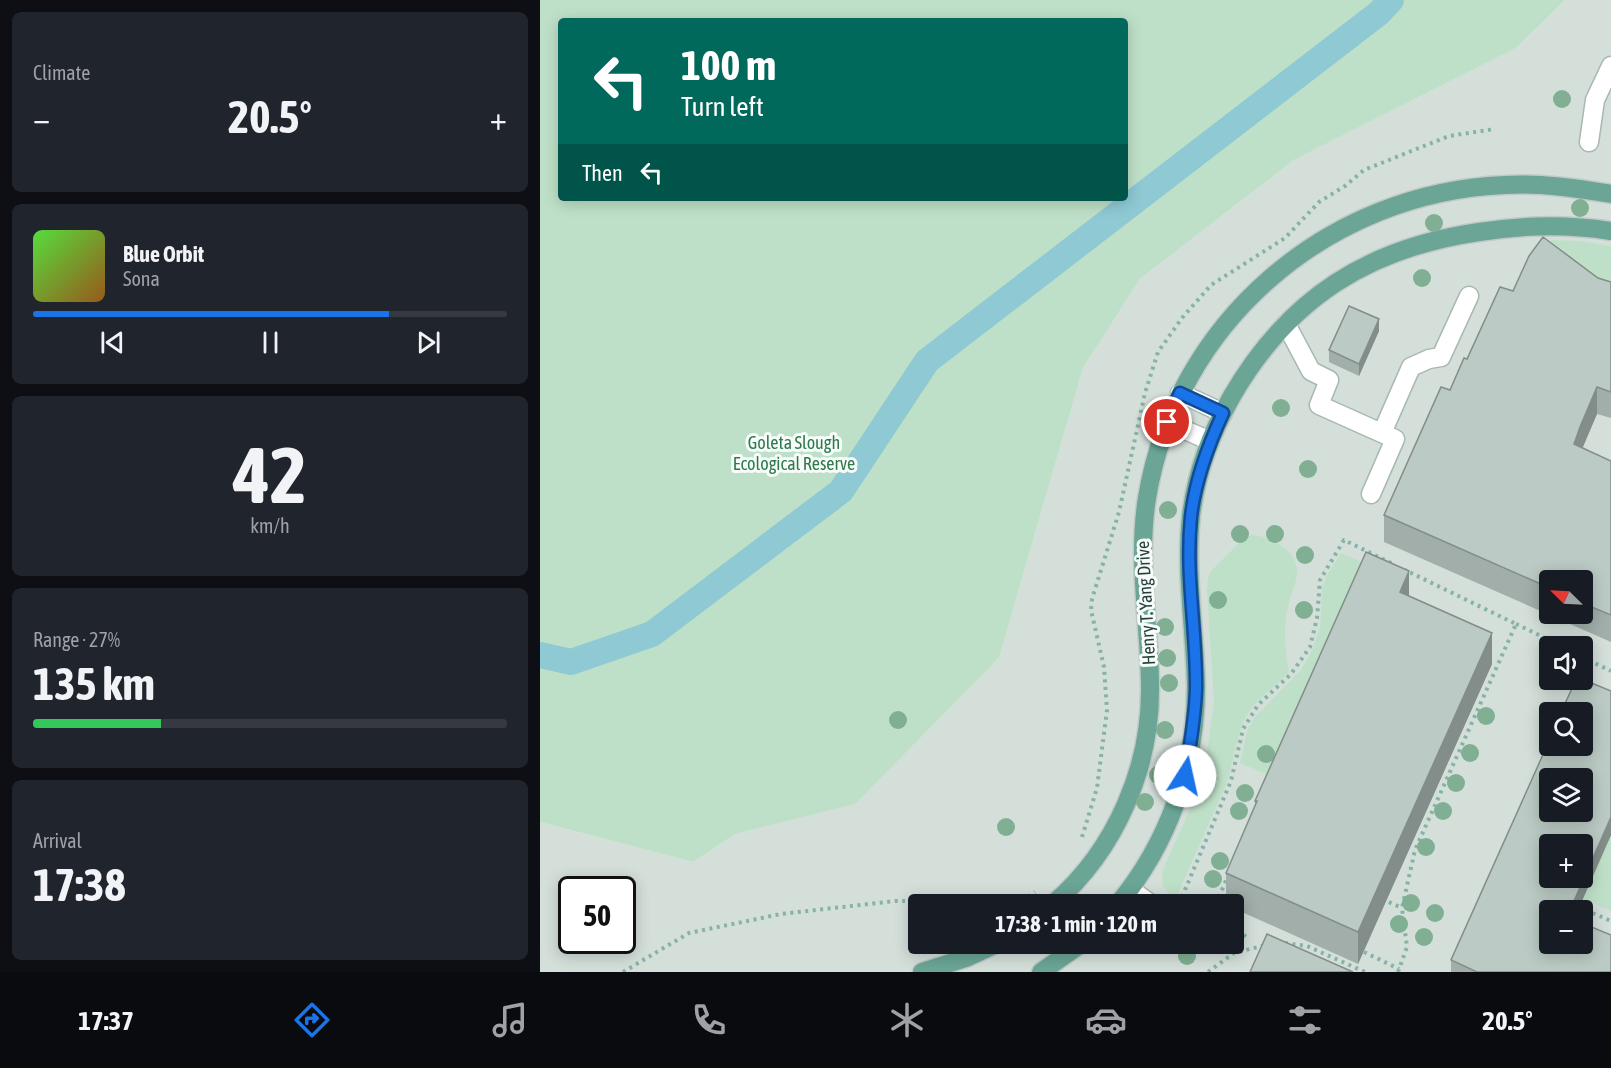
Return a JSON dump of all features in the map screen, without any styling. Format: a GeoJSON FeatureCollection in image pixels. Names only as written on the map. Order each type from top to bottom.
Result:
{"type":"FeatureCollection","features":[{"type":"Feature","properties":{"kind":"main road","name":"Henry T. Yang Drive"},"geometry":{"type":"LineString","coordinates":[[1065,894],[1092,863],[1116,825],[1130,795],[1142,757],[1148,724],[1150,685],[1142,566],[1143,534],[1147,497],[1167,422],[1180,393],[1206,352],[1238,310],[1286,265],[1317,243],[1349,225],[1384,210],[1419,199],[1462,190],[1504,185],[1547,185],[1611,194]]}},
{"type":"Feature","properties":{"kind":"main road"},"geometry":{"type":"LineString","coordinates":[[1126,894],[1148,862],[1170,821],[1185,776],[1194,724],[1196,688],[1188,554],[1194,495],[1210,441],[1223,413],[1256,359],[1286,324],[1311,301],[1339,280],[1400,249],[1508,227],[1549,226],[1611,231]]}},
{"type":"Feature","properties":{"kind":"main road"},"geometry":{"type":"LineString","coordinates":[[922,972],[975,954]]}},
{"type":"Feature","properties":{"kind":"main road"},"geometry":{"type":"LineString","coordinates":[[1041,972],[1067,954]]}},
{"type":"Feature","properties":{"kind":"lane"},"geometry":{"type":"LineString","coordinates":[[1589,142],[1596,100],[1609,74]]}},
{"type":"Feature","properties":{"kind":"lane"},"geometry":{"type":"LineString","coordinates":[[1382,433],[1411,367],[1441,357],[1469,296]]}},
{"type":"Feature","properties":{"kind":"lane"},"geometry":{"type":"LineString","coordinates":[[1286,324],[1311,371],[1329,381],[1319,405],[1395,439],[1371,494]]}},
{"type":"Feature","properties":{"kind":"lane"},"geometry":{"type":"LineString","coordinates":[[1180,393],[1223,413]]}},
{"type":"Feature","properties":{"kind":"lane"},"geometry":{"type":"LineString","coordinates":[[1167,422],[1210,441]]}},
{"type":"Feature","properties":{"kind":"lane"},"geometry":{"type":"LineString","coordinates":[[1130,889],[1137,894]]}},
{"type":"Feature","properties":{"kind":"path"},"geometry":{"type":"LineString","coordinates":[[1082,838],[1097,788],[1107,710],[1104,666],[1091,610],[1092,599],[1119,512],[1145,393],[1158,352],[1182,318],[1211,285],[1285,238],[1319,202],[1345,186],[1364,170],[1449,136],[1495,129]]}},
{"type":"Feature","properties":{"kind":"path"},"geometry":{"type":"LineString","coordinates":[[1183,894],[1231,781],[1243,729],[1258,705],[1291,674],[1310,647],[1317,618],[1320,580],[1344,540],[1541,636]]}},
{"type":"Feature","properties":{"kind":"path"},"geometry":{"type":"LineString","coordinates":[[1364,952],[1399,970],[1407,947],[1402,908],[1415,850],[1516,624]]}},
{"type":"Feature","properties":{"kind":"path"},"geometry":{"type":"LineString","coordinates":[[1593,662],[1611,671]]}},
{"type":"Feature","properties":{"kind":"path"},"geometry":{"type":"LineString","coordinates":[[1220,894],[1227,878]]}},
{"type":"Feature","properties":{"kind":"path"},"geometry":{"type":"LineString","coordinates":[[623,972],[689,933],[758,919],[895,901],[1022,901],[1038,890]]}},
{"type":"Feature","properties":{"kind":"path"},"geometry":{"type":"LineString","coordinates":[[1381,899],[1402,908]]}},
{"type":"Feature","properties":{"kind":"path"},"geometry":{"type":"LineString","coordinates":[[1593,913],[1611,921]]}},
{"type":"Feature","properties":{"kind":"path"},"geometry":{"type":"LineString","coordinates":[[1244,935],[1247,938]]}},
{"type":"Feature","properties":{"kind":"path"},"geometry":{"type":"LineString","coordinates":[[1208,972],[1234,953],[1254,947],[1292,943],[1322,951],[1365,972]]}},
{"type":"Feature","properties":{"kind":"shaded area"},"geometry":{"type":"Polygon","coordinates":[[[1565,0],[1611,0],[1611,972],[540,972],[540,822],[693,862],[735,834],[855,803],[999,658],[1083,368],[1140,279],[1294,160],[1516,48],[1565,0]]]}},
{"type":"Feature","properties":{"kind":"green space","name":"Goleta Slough Ecological Reserve"},"geometry":{"type":"Polygon","coordinates":[[[540,0],[1565,0],[1516,48],[1294,160],[1140,279],[1083,368],[999,658],[855,804],[735,834],[693,862],[540,822],[540,0]]]}},
{"type":"Feature","properties":{"kind":"green space"},"geometry":{"type":"Polygon","coordinates":[[[1551,240],[1580,241],[1611,246],[1611,296],[1553,254],[1551,240]]]}},
{"type":"Feature","properties":{"kind":"green space"},"geometry":{"type":"Polygon","coordinates":[[[1252,535],[1274,541],[1287,550],[1296,563],[1296,579],[1285,623],[1289,672],[1253,706],[1244,720],[1227,783],[1178,894],[1169,894],[1163,886],[1162,872],[1193,802],[1207,753],[1214,702],[1208,578],[1211,571],[1243,539],[1252,535]]]}},
{"type":"Feature","properties":{"kind":"green space"},"geometry":{"type":"Polygon","coordinates":[[[1341,553],[1371,566],[1277,779],[1240,763],[1247,731],[1254,718],[1300,671],[1310,655],[1320,628],[1322,588],[1341,553]]]}},
{"type":"Feature","properties":{"kind":"green space"},"geometry":{"type":"Polygon","coordinates":[[[1611,834],[1611,911],[1593,903],[1593,900],[1582,898],[1587,888],[1593,888],[1593,874],[1611,834]]]}},
{"type":"Feature","properties":{"kind":"building"},"geometry":{"type":"Polygon","coordinates":[[[1543,237],[1598,278],[1611,282],[1611,392],[1597,387],[1574,444],[1611,461],[1611,615],[1593,608],[1593,570],[1539,570],[1539,583],[1384,515],[1441,387],[1450,390],[1500,287],[1513,291],[1529,256],[1543,237]]]}},
{"type":"Feature","properties":{"kind":"building"},"geometry":{"type":"Polygon","coordinates":[[[1349,306],[1379,319],[1359,364],[1329,350],[1349,306]]]}},
{"type":"Feature","properties":{"kind":"building"},"geometry":{"type":"Polygon","coordinates":[[[1366,552],[1409,571],[1400,592],[1492,633],[1358,932],[1226,873],[1257,801],[1255,801],[1366,552]]]}},
{"type":"Feature","properties":{"kind":"building"},"geometry":{"type":"Polygon","coordinates":[[[1593,684],[1611,691],[1611,817],[1593,858],[1593,834],[1539,834],[1539,888],[1580,888],[1574,900],[1539,900],[1539,954],[1593,954],[1593,928],[1611,935],[1611,972],[1477,972],[1451,960],[1542,756],[1593,756],[1593,702],[1566,702],[1571,690],[1593,690],[1593,684]]]}},
{"type":"Feature","properties":{"kind":"building"},"geometry":{"type":"Polygon","coordinates":[[[1267,934],[1353,972],[1250,972],[1267,934]]]}},
{"type":"Feature","properties":{"kind":"waterway"},"geometry":{"type":"LineString","coordinates":[[540,655],[571,662],[652,634],[841,491],[927,361],[1379,13],[1391,0]]}},
{"type":"Feature","properties":{"kind":"route"},"geometry":{"type":"LineString","coordinates":[[1167,422],[1180,393],[1223,413],[1202,466],[1191,515],[1188,554],[1196,688],[1194,724],[1185,776]]}}]}
